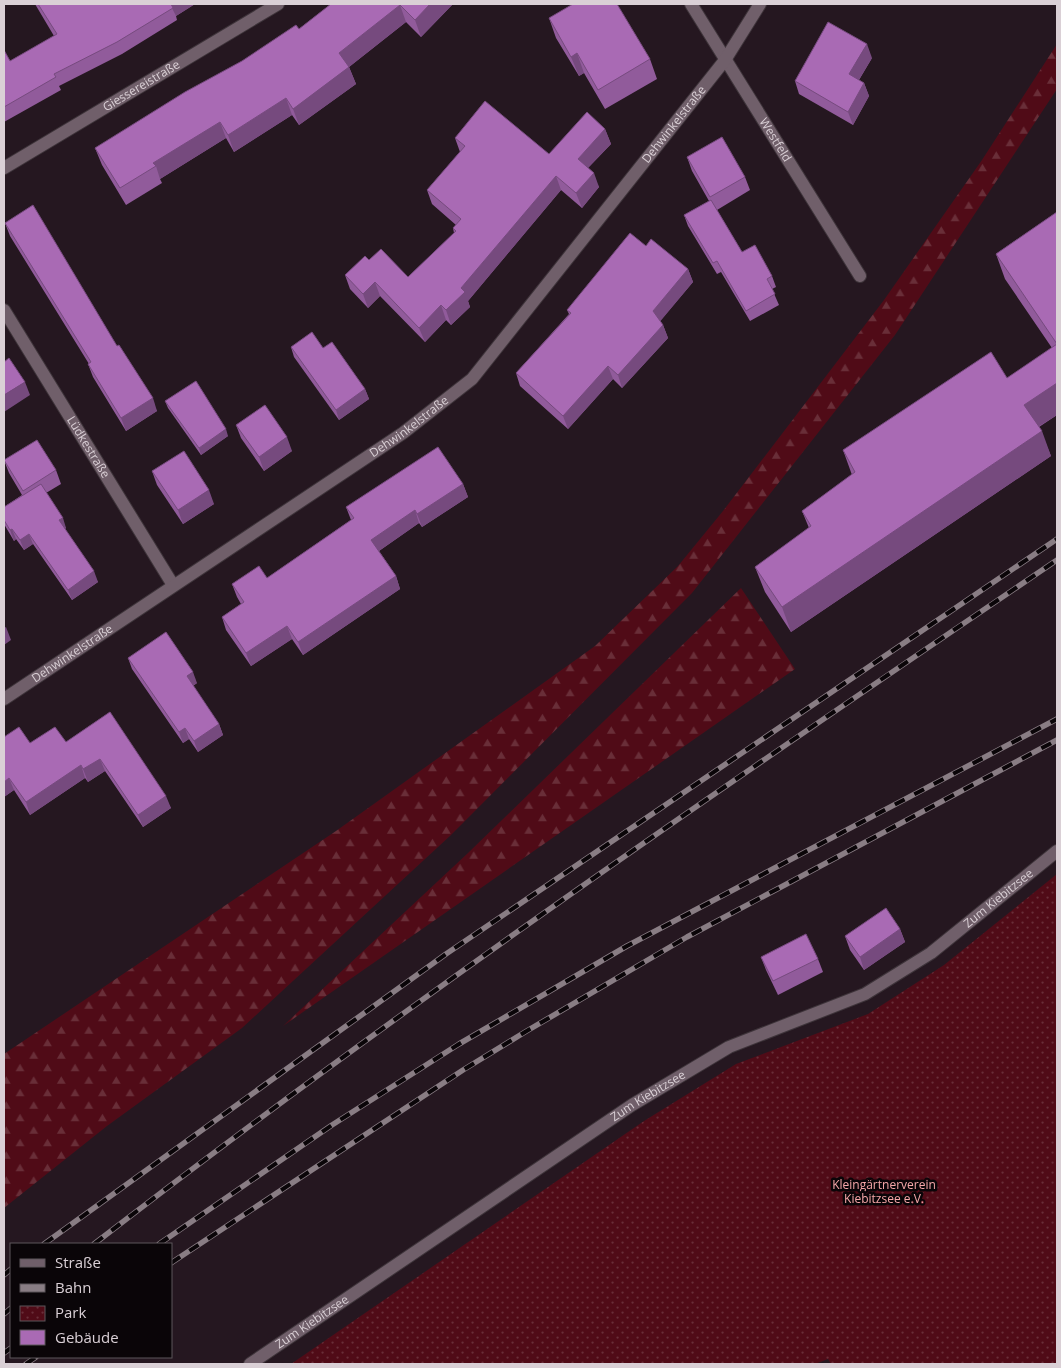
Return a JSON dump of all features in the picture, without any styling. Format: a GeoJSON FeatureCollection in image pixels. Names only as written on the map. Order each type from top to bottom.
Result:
{"type":"FeatureCollection","features":[{"type":"Feature","properties":{"kind":"street","name":"Giessereistraße"},"geometry":{"type":"LineString","coordinates":[[4,168],[278,4]]}},
{"type":"Feature","properties":{"kind":"street","name":"Westfeld"},"geometry":{"type":"LineString","coordinates":[[691,4],[860,276]]}},
{"type":"Feature","properties":{"kind":"street","name":"Dehwinkelstraße"},"geometry":{"type":"LineString","coordinates":[[4,700],[173,585],[403,434],[472,379],[726,60],[760,4]]}},
{"type":"Feature","properties":{"kind":"street","name":"Lüdkestraße"},"geometry":{"type":"LineString","coordinates":[[4,310],[173,585]]}},
{"type":"Feature","properties":{"kind":"street","name":"Zum Kiebitzsee"},"geometry":{"type":"LineString","coordinates":[[250,1364],[632,1105],[729,1046],[865,994],[931,953],[1057,851]]}},
{"type":"Feature","properties":{"kind":"green space"},"geometry":{"type":"Polygon","coordinates":[[[1057,44],[1057,89],[895,335],[692,593],[451,835],[242,1028],[107,1126],[4,1208],[4,1054],[336,831],[595,646],[678,566],[723,511],[884,300],[982,160],[1057,44]]]}},
{"type":"Feature","properties":{"kind":"green space"},"geometry":{"type":"Polygon","coordinates":[[[741,588],[795,669],[283,1026],[468,853],[741,588]]]}},
{"type":"Feature","properties":{"kind":"green space","name":"Kleingärtnerverein Kiebitzsee e.V."},"geometry":{"type":"Polygon","coordinates":[[[1057,874],[1057,1364],[831,1364],[828,1359],[815,1364],[291,1364],[644,1121],[736,1064],[868,1014],[944,965],[1057,874]]]}},
{"type":"Feature","properties":{"kind":"building"},"geometry":{"type":"Polygon","coordinates":[[[38,4],[171,4],[173,8],[117,42],[54,74],[56,77],[4,107],[4,50],[10,61],[57,34],[38,4]]]}},
{"type":"Feature","properties":{"kind":"building"},"geometry":{"type":"Polygon","coordinates":[[[331,4],[430,4],[415,20],[400,5],[339,53],[349,67],[293,109],[286,98],[228,135],[220,122],[153,163],[156,166],[120,188],[95,148],[185,92],[242,61],[296,25],[299,29],[331,4]]]}},
{"type":"Feature","properties":{"kind":"building"},"geometry":{"type":"Polygon","coordinates":[[[573,4],[617,4],[650,59],[598,90],[577,53],[571,57],[549,18],[573,4]]]}},
{"type":"Feature","properties":{"kind":"building"},"geometry":{"type":"Polygon","coordinates":[[[828,22],[867,44],[849,74],[864,83],[848,112],[795,81],[828,22]]]}},
{"type":"Feature","properties":{"kind":"building"},"geometry":{"type":"Polygon","coordinates":[[[485,101],[549,154],[587,112],[605,129],[578,159],[594,173],[576,193],[556,176],[461,288],[465,292],[446,310],[441,305],[419,328],[375,282],[363,294],[345,275],[365,256],[369,260],[381,249],[408,277],[456,231],[453,228],[461,219],[427,190],[465,146],[455,138],[485,101]]]}},
{"type":"Feature","properties":{"kind":"building"},"geometry":{"type":"Polygon","coordinates":[[[722,137],[745,177],[710,197],[687,157],[722,137]]]}},
{"type":"Feature","properties":{"kind":"building"},"geometry":{"type":"Polygon","coordinates":[[[711,200],[742,252],[755,245],[772,276],[767,279],[775,294],[746,311],[717,261],[713,263],[684,215],[711,200]]]}},
{"type":"Feature","properties":{"kind":"building"},"geometry":{"type":"Polygon","coordinates":[[[33,205],[117,346],[119,345],[153,398],[121,418],[88,364],[91,362],[5,223],[33,205]]]}},
{"type":"Feature","properties":{"kind":"building"},"geometry":{"type":"Polygon","coordinates":[[[1057,212],[1057,344],[996,254],[1057,212]]]}},
{"type":"Feature","properties":{"kind":"building"},"geometry":{"type":"Polygon","coordinates":[[[630,233],[646,246],[651,239],[688,269],[653,311],[663,325],[618,375],[608,366],[563,416],[516,373],[571,313],[567,310],[630,233]]]}},
{"type":"Feature","properties":{"kind":"building"},"geometry":{"type":"Polygon","coordinates":[[[312,332],[323,348],[332,342],[365,389],[336,410],[291,347],[312,332]]]}},
{"type":"Feature","properties":{"kind":"building"},"geometry":{"type":"Polygon","coordinates":[[[1057,344],[1057,383],[1024,405],[1042,431],[782,607],[755,567],[811,526],[802,511],[855,472],[843,450],[991,352],[1007,378],[1057,344]]]}},
{"type":"Feature","properties":{"kind":"building"},"geometry":{"type":"Polygon","coordinates":[[[9,358],[25,382],[4,395],[4,362],[9,358]]]}},
{"type":"Feature","properties":{"kind":"building"},"geometry":{"type":"Polygon","coordinates":[[[196,381],[226,429],[199,448],[165,401],[196,381]]]}},
{"type":"Feature","properties":{"kind":"building"},"geometry":{"type":"Polygon","coordinates":[[[265,405],[287,437],[259,457],[236,425],[265,405]]]}},
{"type":"Feature","properties":{"kind":"building"},"geometry":{"type":"Polygon","coordinates":[[[37,440],[56,470],[23,491],[4,460],[37,440]]]}},
{"type":"Feature","properties":{"kind":"building"},"geometry":{"type":"Polygon","coordinates":[[[438,447],[463,484],[417,514],[415,510],[371,540],[396,576],[298,642],[287,626],[246,653],[222,617],[244,602],[232,584],[259,566],[267,578],[354,518],[346,507],[438,447]]]}},
{"type":"Feature","properties":{"kind":"building"},"geometry":{"type":"Polygon","coordinates":[[[184,451],[209,490],[178,510],[152,471],[184,451]]]}},
{"type":"Feature","properties":{"kind":"building"},"geometry":{"type":"Polygon","coordinates":[[[41,484],[63,518],[59,520],[94,571],[68,590],[29,534],[20,540],[12,529],[10,530],[4,520],[4,507],[41,484]]]}},
{"type":"Feature","properties":{"kind":"building"},"geometry":{"type":"Polygon","coordinates":[[[166,632],[193,672],[187,676],[219,724],[194,741],[185,728],[179,732],[128,658],[166,632]]]}},
{"type":"Feature","properties":{"kind":"building"},"geometry":{"type":"Polygon","coordinates":[[[110,712],[166,796],[138,815],[100,759],[83,769],[81,765],[26,802],[9,778],[4,782],[4,737],[19,727],[30,743],[55,727],[66,742],[110,712]]]}},
{"type":"Feature","properties":{"kind":"building"},"geometry":{"type":"Polygon","coordinates":[[[886,908],[900,929],[860,957],[845,936],[886,908]]]}},
{"type":"Feature","properties":{"kind":"building"},"geometry":{"type":"Polygon","coordinates":[[[806,934],[818,959],[773,981],[761,957],[806,934]]]}},
{"type":"Feature","properties":{"kind":"railway"},"geometry":{"type":"LineString","coordinates":[[45,1243],[446,954],[1057,539]]}},
{"type":"Feature","properties":{"kind":"railway"},"geometry":{"type":"LineString","coordinates":[[95,1243],[330,1067],[570,894],[1057,560]]}},
{"type":"Feature","properties":{"kind":"railway"},"geometry":{"type":"LineString","coordinates":[[160,1243],[332,1125],[459,1044],[627,946],[1057,719]]}},
{"type":"Feature","properties":{"kind":"railway"},"geometry":{"type":"LineString","coordinates":[[172,1262],[463,1070],[525,1032],[687,937],[1057,740]]}},
{"type":"Feature","properties":{"kind":"railway"},"geometry":{"type":"LineString","coordinates":[[4,1275],[10,1270]]}},
{"type":"Feature","properties":{"kind":"railway"},"geometry":{"type":"LineString","coordinates":[[4,1314],[10,1309]]}},
{"type":"Feature","properties":{"kind":"railway"},"geometry":{"type":"LineString","coordinates":[[4,1353],[10,1349]]}},
{"type":"Feature","properties":{"kind":"railway"},"geometry":{"type":"LineString","coordinates":[[26,1364],[35,1358]]}}]}
